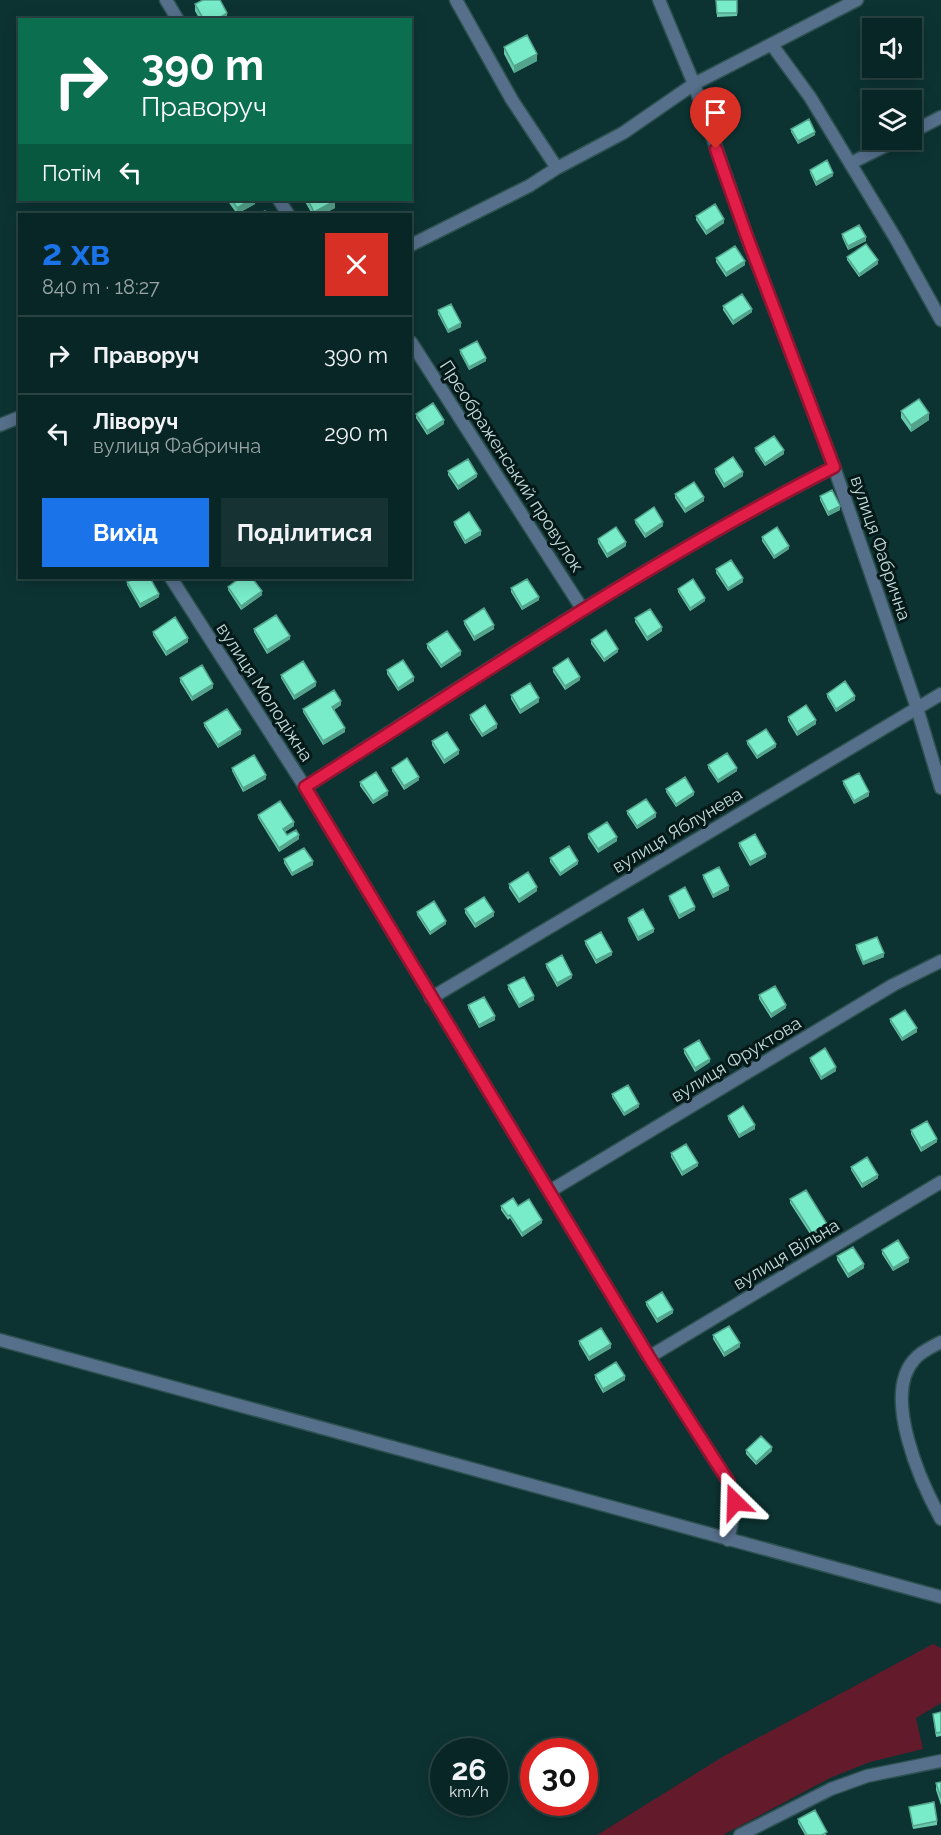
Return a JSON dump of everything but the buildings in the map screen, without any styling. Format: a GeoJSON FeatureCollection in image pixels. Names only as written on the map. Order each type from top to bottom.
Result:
{"type":"FeatureCollection","features":[{"type":"Feature","properties":{"kind":"street"},"geometry":{"type":"LineString","coordinates":[[166,0],[177,18]]}},
{"type":"Feature","properties":{"kind":"street"},"geometry":{"type":"LineString","coordinates":[[456,0],[512,100],[557,168]]}},
{"type":"Feature","properties":{"kind":"street","name":"вулиця Фабрична"},"geometry":{"type":"LineString","coordinates":[[659,0],[694,84],[746,234],[834,467],[917,708],[941,788]]}},
{"type":"Feature","properties":{"kind":"street"},"geometry":{"type":"LineString","coordinates":[[412,244],[529,186],[557,168],[623,133],[694,84],[857,0]]}},
{"type":"Feature","properties":{"kind":"street"},"geometry":{"type":"LineString","coordinates":[[772,45],[810,97],[896,238],[941,320]]}},
{"type":"Feature","properties":{"kind":"street"},"geometry":{"type":"LineString","coordinates":[[922,127],[941,117]]}},
{"type":"Feature","properties":{"kind":"street"},"geometry":{"type":"LineString","coordinates":[[850,163],[877,150]]}},
{"type":"Feature","properties":{"kind":"street","name":"Преображенський провулок"},"geometry":{"type":"LineString","coordinates":[[412,344],[583,610]]}},
{"type":"Feature","properties":{"kind":"street"},"geometry":{"type":"LineString","coordinates":[[0,425],[18,418]]}},
{"type":"Feature","properties":{"kind":"street"},"geometry":{"type":"LineString","coordinates":[[305,787],[583,610],[762,504],[834,467]]}},
{"type":"Feature","properties":{"kind":"street","name":"вулиця Молодіжна"},"geometry":{"type":"LineString","coordinates":[[172,579],[305,787],[649,1357],[728,1481],[735,1502],[728,1540]]}},
{"type":"Feature","properties":{"kind":"street","name":"вулиця Яблунева"},"geometry":{"type":"LineString","coordinates":[[431,998],[941,694]]}},
{"type":"Feature","properties":{"kind":"street","name":"вулиця Фруктова"},"geometry":{"type":"LineString","coordinates":[[550,1191],[893,985],[941,961]]}},
{"type":"Feature","properties":{"kind":"street","name":"вулиця Вільна"},"geometry":{"type":"LineString","coordinates":[[649,1357],[941,1182]]}},
{"type":"Feature","properties":{"kind":"street"},"geometry":{"type":"LineString","coordinates":[[0,1340],[941,1597]]}},
{"type":"Feature","properties":{"kind":"street"},"geometry":{"type":"LineString","coordinates":[[941,1342],[914,1359],[906,1372],[902,1387],[902,1402],[914,1458],[930,1499],[941,1519]]}},
{"type":"Feature","properties":{"kind":"street"},"geometry":{"type":"LineString","coordinates":[[740,1835],[831,1789],[867,1776],[941,1761]]}},
{"type":"Feature","properties":{"kind":"shaded area"},"geometry":{"type":"Polygon","coordinates":[[[933,1644],[941,1648],[941,1703],[916,1718],[923,1749],[870,1762],[830,1778],[723,1835],[597,1835],[724,1756],[933,1644]]]}},
{"type":"Feature","properties":{"kind":"route"},"geometry":{"type":"LineString","coordinates":[[716,149],[834,467],[762,504],[583,610],[305,787],[649,1357],[728,1481],[735,1502]]}}]}
